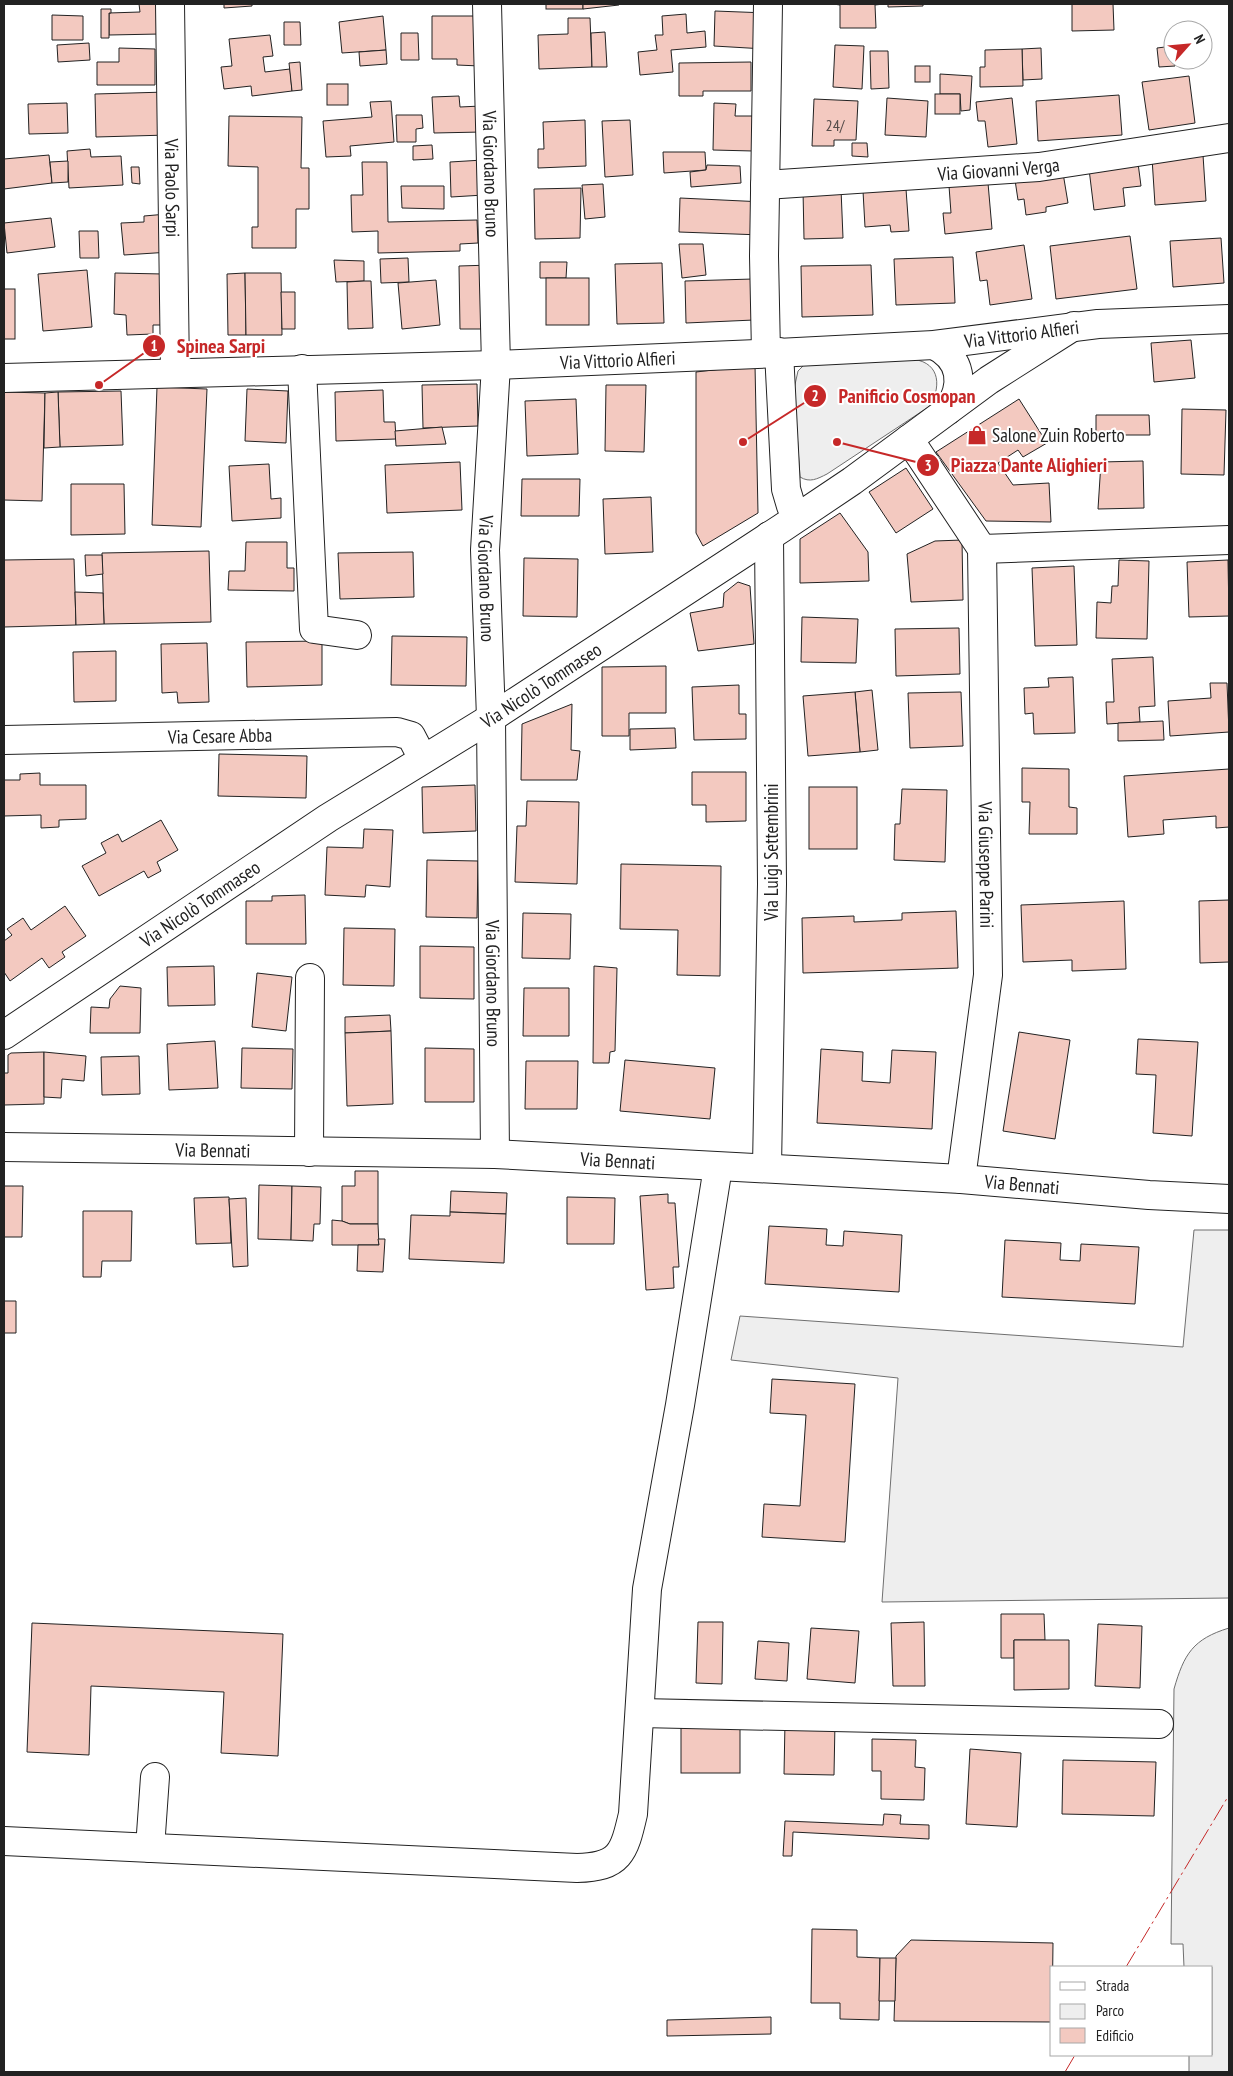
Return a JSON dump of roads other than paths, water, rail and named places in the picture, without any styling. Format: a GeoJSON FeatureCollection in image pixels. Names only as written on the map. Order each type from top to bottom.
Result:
{"type":"FeatureCollection","features":[{"type":"Feature","properties":{"kind":"street","name":"Via Paolo Sarpi"},"geometry":{"type":"LineString","coordinates":[[170,4],[175,372]]}},
{"type":"Feature","properties":{"kind":"street","name":"Via Giordano Bruno"},"geometry":{"type":"LineString","coordinates":[[487,4],[496,365],[485,550],[491,718],[495,1154]]}},
{"type":"Feature","properties":{"kind":"street"},"geometry":{"type":"LineString","coordinates":[[768,4],[765,185],[773,353],[786,489],[791,506],[799,516]]}},
{"type":"Feature","properties":{"kind":"street","name":"Via Giovanni Verga"},"geometry":{"type":"LineString","coordinates":[[765,185],[1039,167],[1229,138]]}},
{"type":"Feature","properties":{"kind":"street","name":"Via Vittorio Alfieri"},"geometry":{"type":"LineString","coordinates":[[4,378],[496,365],[773,353],[934,345],[1074,326],[1229,319]]}},
{"type":"Feature","properties":{"kind":"street","name":"Via Nicolò Tommaseo"},"geometry":{"type":"LineString","coordinates":[[4,1036],[328,818],[491,718],[769,536],[1033,350],[1074,326]]}},
{"type":"Feature","properties":{"kind":"street"},"geometry":{"type":"LineString","coordinates":[[934,345],[950,356],[959,376],[959,390],[948,410]]}},
{"type":"Feature","properties":{"kind":"street"},"geometry":{"type":"LineString","coordinates":[[302,369],[314,629],[357,635]]}},
{"type":"Feature","properties":{"kind":"street"},"geometry":{"type":"LineString","coordinates":[[909,439],[982,549],[1229,540]]}},
{"type":"Feature","properties":{"kind":"street","name":"Via Luigi Settembrini"},"geometry":{"type":"LineString","coordinates":[[767,1167],[772,884],[769,536]]}},
{"type":"Feature","properties":{"kind":"street","name":"Via Giuseppe Parini"},"geometry":{"type":"LineString","coordinates":[[961,1179],[988,975],[982,549]]}},
{"type":"Feature","properties":{"kind":"street","name":"Via Cesare Abba"},"geometry":{"type":"LineString","coordinates":[[4,740],[396,732],[411,736],[423,759]]}},
{"type":"Feature","properties":{"kind":"street"},"geometry":{"type":"LineString","coordinates":[[309,1152],[310,978]]}},
{"type":"Feature","properties":{"kind":"street","name":"Via Bennati"},"geometry":{"type":"LineString","coordinates":[[4,1147],[495,1154],[718,1167],[767,1167],[961,1179],[1149,1195],[1229,1199]]}},
{"type":"Feature","properties":{"kind":"street"},"geometry":{"type":"LineString","coordinates":[[4,1841],[600,1867],[620,1854],[627,1841],[633,1814],[647,1588],[680,1405],[718,1167]]}},
{"type":"Feature","properties":{"kind":"street"},"geometry":{"type":"LineString","coordinates":[[640,1713],[1159,1724]]}},
{"type":"Feature","properties":{"kind":"street"},"geometry":{"type":"LineString","coordinates":[[150,1848],[155,1777]]}},
{"type":"Feature","properties":{"kind":"place","name":"Spinea Sarpi"},"geometry":{"type":"Point","coordinates":[99,385]}},
{"type":"Feature","properties":{"kind":"place","name":"Salone Zuin Roberto"},"geometry":{"type":"Point","coordinates":[977,435]}},
{"type":"Feature","properties":{"kind":"place","name":"Panificio Cosmopan"},"geometry":{"type":"Point","coordinates":[743,442]}},
{"type":"Feature","properties":{"kind":"place","name":"Piazza Dante Alighieri"},"geometry":{"type":"Point","coordinates":[837,442]}}]}
